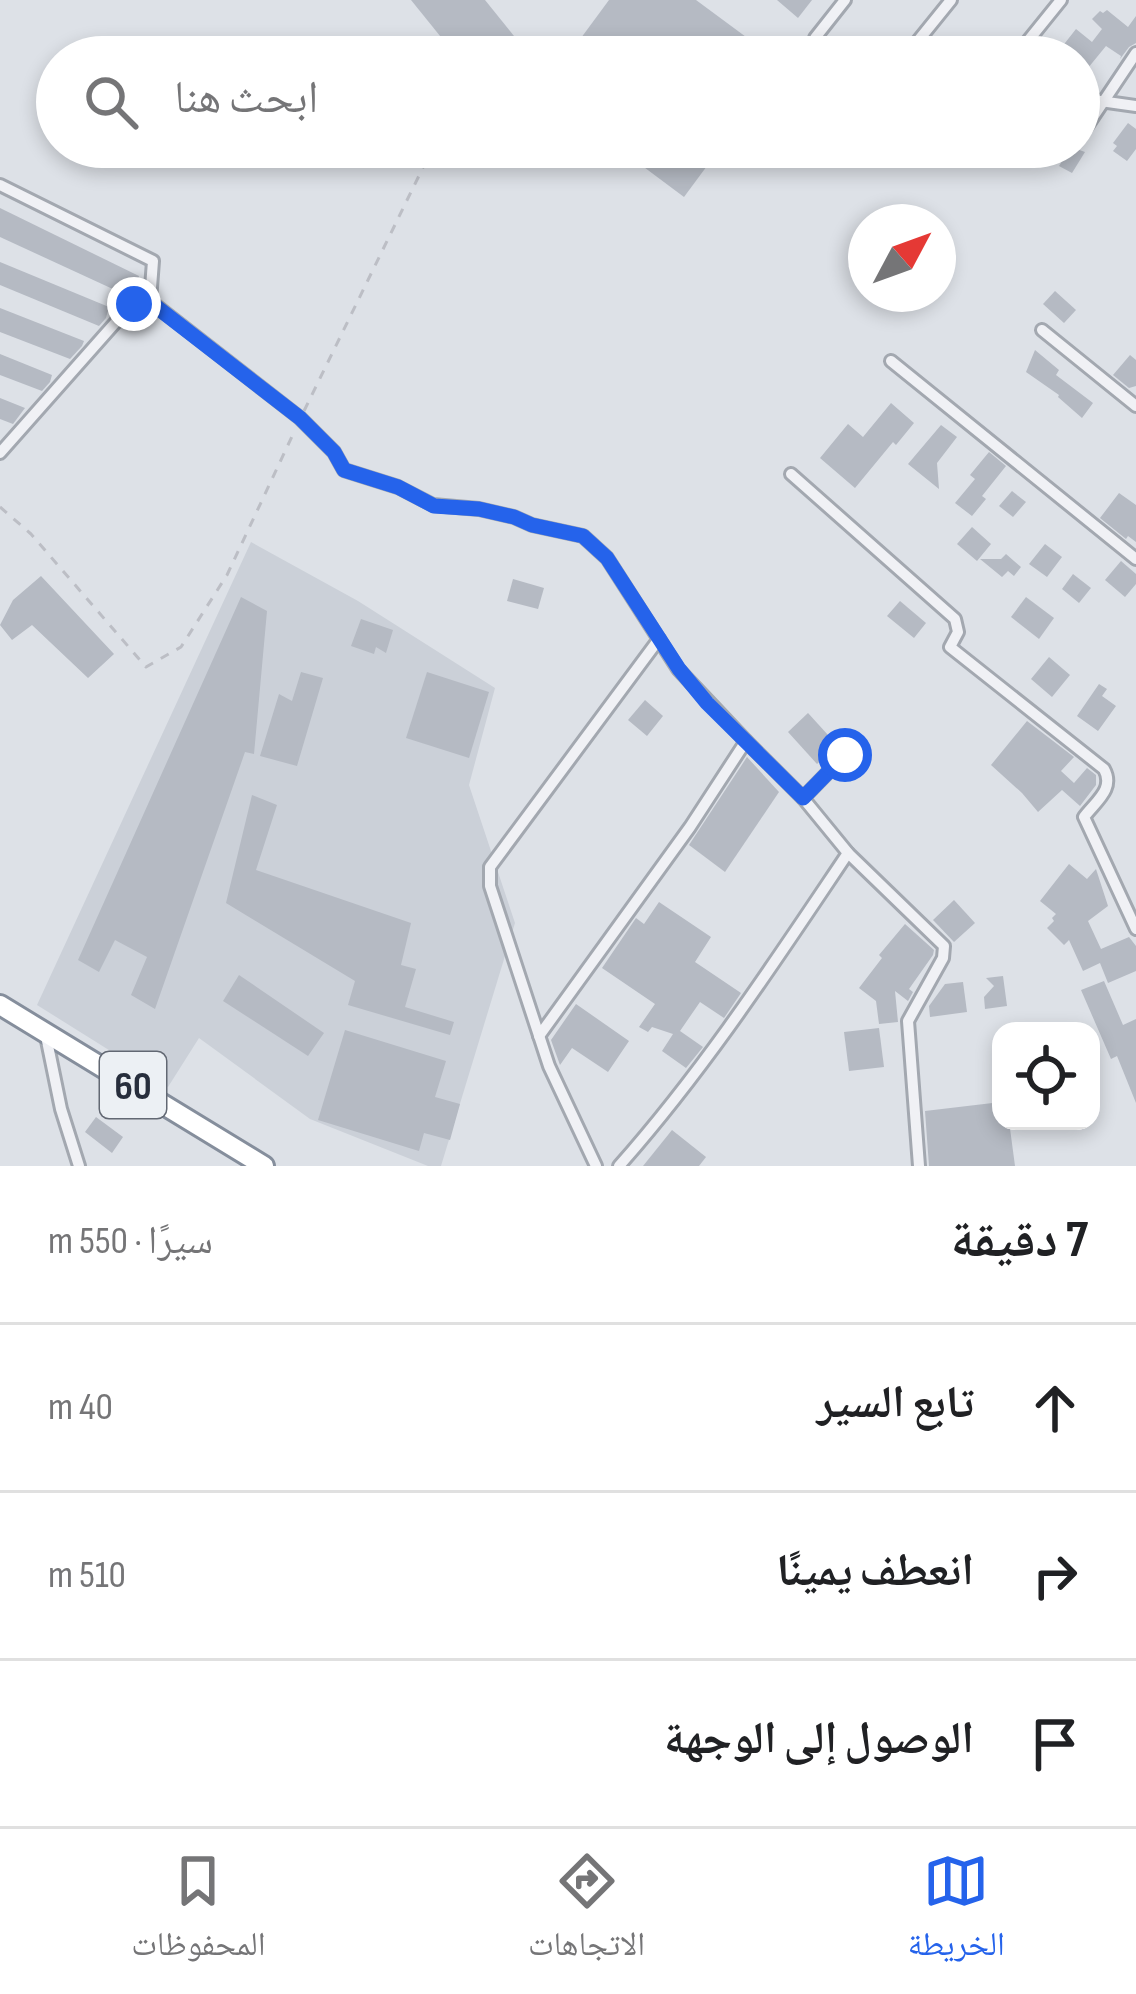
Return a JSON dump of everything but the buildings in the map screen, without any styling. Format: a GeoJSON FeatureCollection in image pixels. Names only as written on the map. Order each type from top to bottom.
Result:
{"type":"FeatureCollection","features":[{"type":"Feature","properties":{"kind":"highway","name":"60"},"geometry":{"type":"LineString","coordinates":[[0,1005],[265,1166]]}},
{"type":"Feature","properties":{"kind":"street"},"geometry":{"type":"LineString","coordinates":[[817,36],[845,0]]}},
{"type":"Feature","properties":{"kind":"street"},"geometry":{"type":"LineString","coordinates":[[922,36],[951,0]]}},
{"type":"Feature","properties":{"kind":"street"},"geometry":{"type":"LineString","coordinates":[[1032,36],[1060,0]]}},
{"type":"Feature","properties":{"kind":"street"},"geometry":{"type":"LineString","coordinates":[[1100,108],[1136,53]]}},
{"type":"Feature","properties":{"kind":"street"},"geometry":{"type":"LineString","coordinates":[[1100,101],[1136,106]]}},
{"type":"Feature","properties":{"kind":"street"},"geometry":{"type":"LineString","coordinates":[[0,185],[153,261],[150,302]]}},
{"type":"Feature","properties":{"kind":"street"},"geometry":{"type":"LineString","coordinates":[[0,453],[134,304],[150,302],[300,418],[334,452],[344,470],[398,487],[434,506],[479,509],[583,536],[607,558],[679,669],[707,703],[803,798],[848,853],[944,946],[943,958],[908,1021],[919,1166]]}},
{"type":"Feature","properties":{"kind":"street"},"geometry":{"type":"LineString","coordinates":[[1042,330],[1136,406]]}},
{"type":"Feature","properties":{"kind":"street"},"geometry":{"type":"LineString","coordinates":[[891,361],[1136,560]]}},
{"type":"Feature","properties":{"kind":"street"},"geometry":{"type":"LineString","coordinates":[[791,474],[955,619],[958,632],[950,647],[1104,769],[1108,789],[1084,817],[1136,929]]}},
{"type":"Feature","properties":{"kind":"street"},"geometry":{"type":"LineString","coordinates":[[596,1166],[549,1066],[490,886],[490,867],[659,639]]}},
{"type":"Feature","properties":{"kind":"street"},"geometry":{"type":"LineString","coordinates":[[539,1036],[746,741]]}},
{"type":"Feature","properties":{"kind":"street"},"geometry":{"type":"LineString","coordinates":[[803,798],[845,755]]}},
{"type":"Feature","properties":{"kind":"street"},"geometry":{"type":"LineString","coordinates":[[619,1166],[715,1045],[848,853]]}},
{"type":"Feature","properties":{"kind":"street"},"geometry":{"type":"LineString","coordinates":[[45,1032],[79,1166]]}},
{"type":"Feature","properties":{"kind":"path"},"geometry":{"type":"LineString","coordinates":[[0,507],[31,534],[146,667],[181,647],[227,575],[423,168]]}},
{"type":"Feature","properties":{"kind":"shaded area"},"geometry":{"type":"Polygon","coordinates":[[[251,542],[358,601],[495,688],[469,785],[515,923],[441,1166],[428,1166],[310,1119],[199,1038],[168,1087],[37,1005],[251,542]]]}},
{"type":"Feature","properties":{"kind":"route"},"geometry":{"type":"LineString","coordinates":[[134,304],[150,302],[300,418],[334,452],[344,470],[398,487],[434,506],[479,509],[583,536],[607,558],[679,669],[707,703],[803,798],[845,755]]}}]}
